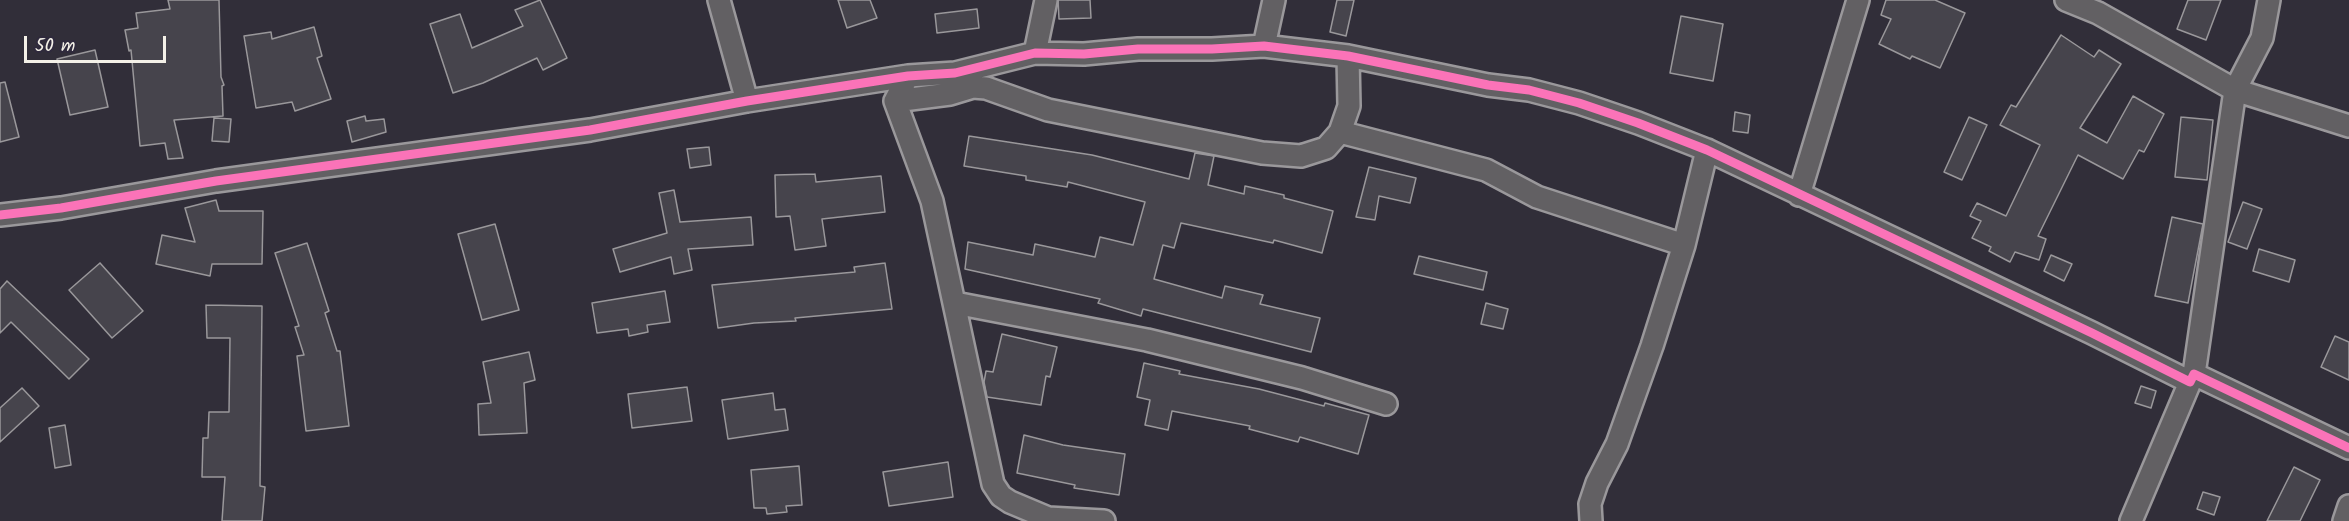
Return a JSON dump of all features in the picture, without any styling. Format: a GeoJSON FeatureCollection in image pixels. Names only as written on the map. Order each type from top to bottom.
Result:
{"type":"FeatureCollection","features":[{"type":"Feature","properties":{"kind":"street"},"geometry":{"type":"LineString","coordinates":[[719,0],[747,101]]}},
{"type":"Feature","properties":{"kind":"street"},"geometry":{"type":"LineString","coordinates":[[1035,53],[1046,0]]}},
{"type":"Feature","properties":{"kind":"street"},"geometry":{"type":"LineString","coordinates":[[1264,46],[1274,0]]}},
{"type":"Feature","properties":{"kind":"street"},"geometry":{"type":"LineString","coordinates":[[1799,195],[1858,0]]}},
{"type":"Feature","properties":{"kind":"street"},"geometry":{"type":"LineString","coordinates":[[2066,0],[2098,13],[2235,90],[2349,126]]}},
{"type":"Feature","properties":{"kind":"street"},"geometry":{"type":"LineString","coordinates":[[2133,520],[2192,378],[2235,90],[2262,38],[2269,0]]}},
{"type":"Feature","properties":{"kind":"street"},"geometry":{"type":"LineString","coordinates":[[0,215],[61,208],[216,181],[590,130],[747,101],[908,76],[955,73],[1035,53],[1084,54],[1138,49],[1212,50],[1264,46],[1348,56],[1549,95],[1638,123],[1707,150],[2092,333],[2349,448]]}},
{"type":"Feature","properties":{"kind":"street"},"geometry":{"type":"LineString","coordinates":[[895,101],[950,94],[973,87],[986,88],[1048,110],[1262,153],[1301,156],[1326,148],[1340,132],[1349,106],[1348,56]]}},
{"type":"Feature","properties":{"kind":"street"},"geometry":{"type":"LineString","coordinates":[[908,76],[895,101],[932,201],[993,484],[1000,496],[1048,518],[1104,521]]}},
{"type":"Feature","properties":{"kind":"street"},"geometry":{"type":"LineString","coordinates":[[1340,132],[1486,170],[1537,197],[1567,209],[1684,244]]}},
{"type":"Feature","properties":{"kind":"street"},"geometry":{"type":"LineString","coordinates":[[1591,521],[1590,504],[1597,483],[1617,444],[1646,365],[1684,244],[1707,150]]}},
{"type":"Feature","properties":{"kind":"street"},"geometry":{"type":"LineString","coordinates":[[955,303],[1148,340],[1302,378],[1386,404]]}},
{"type":"Feature","properties":{"kind":"street"},"geometry":{"type":"LineString","coordinates":[[2344,521],[2349,506]]}},
{"type":"Feature","properties":{"kind":"building"},"geometry":{"type":"Polygon","coordinates":[[[168,0],[219,0],[221,77],[224,85],[222,86],[223,116],[174,120],[183,158],[168,159],[165,143],[140,146],[131,50],[129,51],[125,30],[138,28],[136,13],[170,9],[168,0]]]}},
{"type":"Feature","properties":{"kind":"building"},"geometry":{"type":"Polygon","coordinates":[[[540,0],[567,58],[543,70],[537,58],[483,83],[453,93],[430,24],[460,14],[472,48],[523,26],[515,10],[540,0]]]}},
{"type":"Feature","properties":{"kind":"building"},"geometry":{"type":"Polygon","coordinates":[[[838,0],[870,0],[877,18],[847,28],[838,0]]]}},
{"type":"Feature","properties":{"kind":"building"},"geometry":{"type":"Polygon","coordinates":[[[1058,0],[1090,0],[1091,18],[1059,19],[1058,0]]]}},
{"type":"Feature","properties":{"kind":"building"},"geometry":{"type":"Polygon","coordinates":[[[1337,0],[1354,0],[1346,36],[1330,32],[1337,0]]]}},
{"type":"Feature","properties":{"kind":"building"},"geometry":{"type":"Polygon","coordinates":[[[1886,0],[1935,0],[1965,13],[1940,68],[1912,56],[1910,59],[1879,44],[1891,19],[1881,15],[1886,0]]]}},
{"type":"Feature","properties":{"kind":"building"},"geometry":{"type":"Polygon","coordinates":[[[2188,0],[2221,0],[2206,40],[2177,29],[2188,0]]]}},
{"type":"Feature","properties":{"kind":"building"},"geometry":{"type":"Polygon","coordinates":[[[977,9],[979,28],[937,33],[935,14],[977,9]]]}},
{"type":"Feature","properties":{"kind":"building"},"geometry":{"type":"Polygon","coordinates":[[[1681,16],[1723,24],[1713,81],[1670,73],[1681,16]]]}},
{"type":"Feature","properties":{"kind":"building"},"geometry":{"type":"Polygon","coordinates":[[[314,27],[322,56],[317,58],[331,99],[295,111],[292,102],[256,108],[244,36],[271,32],[272,39],[314,27]]]}},
{"type":"Feature","properties":{"kind":"building"},"geometry":{"type":"Polygon","coordinates":[[[2061,35],[2094,57],[2099,50],[2121,64],[2080,128],[2107,143],[2133,96],[2164,114],[2144,152],[2139,150],[2123,179],[2078,155],[2038,236],[2046,239],[2039,260],[2015,252],[2010,262],[1989,251],[1991,247],[1972,238],[1981,221],[1970,216],[1977,203],[2006,216],[2040,145],[2000,125],[2011,105],[2016,107],[2061,35]]]}},
{"type":"Feature","properties":{"kind":"building"},"geometry":{"type":"Polygon","coordinates":[[[95,50],[108,107],[70,115],[57,59],[95,50]]]}},
{"type":"Feature","properties":{"kind":"building"},"geometry":{"type":"Polygon","coordinates":[[[5,82],[19,137],[0,142],[0,83],[5,82]]]}},
{"type":"Feature","properties":{"kind":"building"},"geometry":{"type":"Polygon","coordinates":[[[1735,112],[1750,115],[1748,133],[1733,131],[1735,112]]]}},
{"type":"Feature","properties":{"kind":"building"},"geometry":{"type":"Polygon","coordinates":[[[365,116],[366,121],[384,119],[386,132],[352,142],[347,121],[365,116]]]}},
{"type":"Feature","properties":{"kind":"building"},"geometry":{"type":"Polygon","coordinates":[[[1969,117],[1987,125],[1962,180],[1944,172],[1969,117]]]}},
{"type":"Feature","properties":{"kind":"building"},"geometry":{"type":"Polygon","coordinates":[[[2181,117],[2213,120],[2207,180],[2175,177],[2181,117]]]}},
{"type":"Feature","properties":{"kind":"building"},"geometry":{"type":"Polygon","coordinates":[[[214,118],[231,119],[229,142],[212,141],[214,118]]]}},
{"type":"Feature","properties":{"kind":"building"},"geometry":{"type":"Polygon","coordinates":[[[969,136],[1092,155],[1189,179],[1195,153],[1214,156],[1208,185],[1244,194],[1245,186],[1284,195],[1284,198],[1333,211],[1322,253],[1274,240],[1273,243],[1181,223],[1174,248],[1163,245],[1154,279],[1222,298],[1225,286],[1263,295],[1260,304],[1320,318],[1311,352],[1143,309],[1141,316],[1098,303],[1100,299],[965,269],[968,242],[1033,255],[1035,244],[1095,257],[1100,237],[1133,245],[1145,202],[1068,182],[1067,187],[1026,180],[1026,176],[964,166],[969,136]]]}},
{"type":"Feature","properties":{"kind":"building"},"geometry":{"type":"Polygon","coordinates":[[[709,147],[711,165],[690,168],[687,149],[709,147]]]}},
{"type":"Feature","properties":{"kind":"building"},"geometry":{"type":"Polygon","coordinates":[[[1369,167],[1416,178],[1410,203],[1379,196],[1375,220],[1356,217],[1369,167]]]}},
{"type":"Feature","properties":{"kind":"building"},"geometry":{"type":"Polygon","coordinates":[[[815,174],[816,182],[881,176],[885,212],[822,219],[826,246],[795,250],[790,216],[776,217],[775,175],[815,174]]]}},
{"type":"Feature","properties":{"kind":"building"},"geometry":{"type":"Polygon","coordinates":[[[674,190],[680,222],[751,217],[753,245],[688,249],[692,270],[674,274],[671,257],[620,272],[613,249],[667,233],[659,193],[674,190]]]}},
{"type":"Feature","properties":{"kind":"building"},"geometry":{"type":"Polygon","coordinates":[[[216,200],[219,211],[263,211],[262,264],[212,264],[210,276],[156,264],[162,235],[195,242],[185,208],[216,200]]]}},
{"type":"Feature","properties":{"kind":"building"},"geometry":{"type":"Polygon","coordinates":[[[2243,202],[2262,209],[2247,249],[2228,242],[2243,202]]]}},
{"type":"Feature","properties":{"kind":"building"},"geometry":{"type":"Polygon","coordinates":[[[2172,217],[2203,224],[2188,303],[2155,296],[2172,217]]]}},
{"type":"Feature","properties":{"kind":"building"},"geometry":{"type":"Polygon","coordinates":[[[495,224],[519,310],[482,320],[458,234],[495,224]]]}},
{"type":"Feature","properties":{"kind":"building"},"geometry":{"type":"Polygon","coordinates":[[[307,243],[329,311],[325,313],[337,351],[340,351],[349,426],[306,431],[297,356],[304,355],[295,327],[299,326],[275,253],[307,243]]]}},
{"type":"Feature","properties":{"kind":"building"},"geometry":{"type":"Polygon","coordinates":[[[2259,249],[2295,260],[2289,282],[2253,271],[2259,249]]]}},
{"type":"Feature","properties":{"kind":"building"},"geometry":{"type":"Polygon","coordinates":[[[2051,255],[2072,264],[2064,281],[2044,271],[2051,255]]]}},
{"type":"Feature","properties":{"kind":"building"},"geometry":{"type":"Polygon","coordinates":[[[1419,256],[1487,272],[1483,290],[1414,274],[1419,256]]]}},
{"type":"Feature","properties":{"kind":"building"},"geometry":{"type":"Polygon","coordinates":[[[100,263],[143,311],[112,338],[69,290],[100,263]]]}},
{"type":"Feature","properties":{"kind":"building"},"geometry":{"type":"Polygon","coordinates":[[[885,263],[892,309],[718,328],[712,285],[855,272],[854,267],[885,263]]]}},
{"type":"Feature","properties":{"kind":"building"},"geometry":{"type":"Polygon","coordinates":[[[7,281],[89,359],[69,379],[11,322],[0,333],[0,289],[7,281]]]}},
{"type":"Feature","properties":{"kind":"building"},"geometry":{"type":"Polygon","coordinates":[[[665,291],[670,322],[647,325],[648,332],[629,336],[628,329],[597,333],[592,303],[665,291]]]}},
{"type":"Feature","properties":{"kind":"building"},"geometry":{"type":"Polygon","coordinates":[[[1486,303],[1508,309],[1503,329],[1481,324],[1486,303]]]}},
{"type":"Feature","properties":{"kind":"building"},"geometry":{"type":"Polygon","coordinates":[[[206,305],[262,306],[260,486],[265,487],[262,521],[222,521],[225,477],[202,477],[203,438],[208,438],[209,412],[229,412],[230,338],[207,338],[206,305]]]}},
{"type":"Feature","properties":{"kind":"building"},"geometry":{"type":"Polygon","coordinates":[[[1002,334],[1057,347],[1050,377],[1046,376],[1041,405],[987,397],[984,382],[986,371],[993,372],[1002,334]]]}},
{"type":"Feature","properties":{"kind":"building"},"geometry":{"type":"Polygon","coordinates":[[[2335,336],[2349,342],[2349,380],[2321,367],[2335,336]]]}},
{"type":"Feature","properties":{"kind":"building"},"geometry":{"type":"Polygon","coordinates":[[[529,352],[535,380],[524,383],[527,433],[479,435],[478,404],[491,403],[483,362],[529,352]]]}},
{"type":"Feature","properties":{"kind":"building"},"geometry":{"type":"Polygon","coordinates":[[[1144,363],[1180,371],[1179,374],[1259,389],[1324,406],[1325,403],[1369,415],[1358,454],[1300,437],[1298,442],[1249,429],[1250,426],[1172,411],[1168,430],[1145,425],[1150,400],[1137,397],[1144,363]]]}},
{"type":"Feature","properties":{"kind":"building"},"geometry":{"type":"Polygon","coordinates":[[[2141,386],[2156,391],[2151,408],[2135,403],[2141,386]]]}},
{"type":"Feature","properties":{"kind":"building"},"geometry":{"type":"Polygon","coordinates":[[[687,387],[692,421],[632,428],[628,394],[687,387]]]}},
{"type":"Feature","properties":{"kind":"building"},"geometry":{"type":"Polygon","coordinates":[[[22,388],[39,406],[0,442],[0,408],[22,388]]]}},
{"type":"Feature","properties":{"kind":"building"},"geometry":{"type":"Polygon","coordinates":[[[773,393],[775,410],[785,409],[788,430],[728,439],[722,400],[773,393]]]}},
{"type":"Feature","properties":{"kind":"building"},"geometry":{"type":"Polygon","coordinates":[[[65,425],[71,465],[55,468],[49,428],[65,425]]]}},
{"type":"Feature","properties":{"kind":"building"},"geometry":{"type":"Polygon","coordinates":[[[1024,435],[1063,445],[1125,454],[1119,495],[1074,488],[1075,485],[1017,473],[1024,435]]]}},
{"type":"Feature","properties":{"kind":"building"},"geometry":{"type":"Polygon","coordinates":[[[948,462],[953,497],[889,506],[883,472],[948,462]]]}},
{"type":"Feature","properties":{"kind":"building"},"geometry":{"type":"Polygon","coordinates":[[[799,466],[802,505],[786,506],[787,512],[767,514],[766,508],[754,508],[751,470],[799,466]]]}},
{"type":"Feature","properties":{"kind":"building"},"geometry":{"type":"Polygon","coordinates":[[[2294,467],[2320,480],[2300,521],[2267,521],[2294,467]]]}},
{"type":"Feature","properties":{"kind":"building"},"geometry":{"type":"Polygon","coordinates":[[[2203,492],[2220,497],[2214,515],[2197,509],[2203,492]]]}},
{"type":"Feature","properties":{"kind":"cycle path"},"geometry":{"type":"LineString","coordinates":[[0,215],[61,208],[216,181],[590,130],[747,101],[908,76],[955,73],[1035,53],[1084,54],[1138,49],[1264,46],[1348,56],[1488,85],[1529,90],[1579,103],[1638,123],[1707,150],[2190,382],[2194,374],[2349,448]]}}]}
